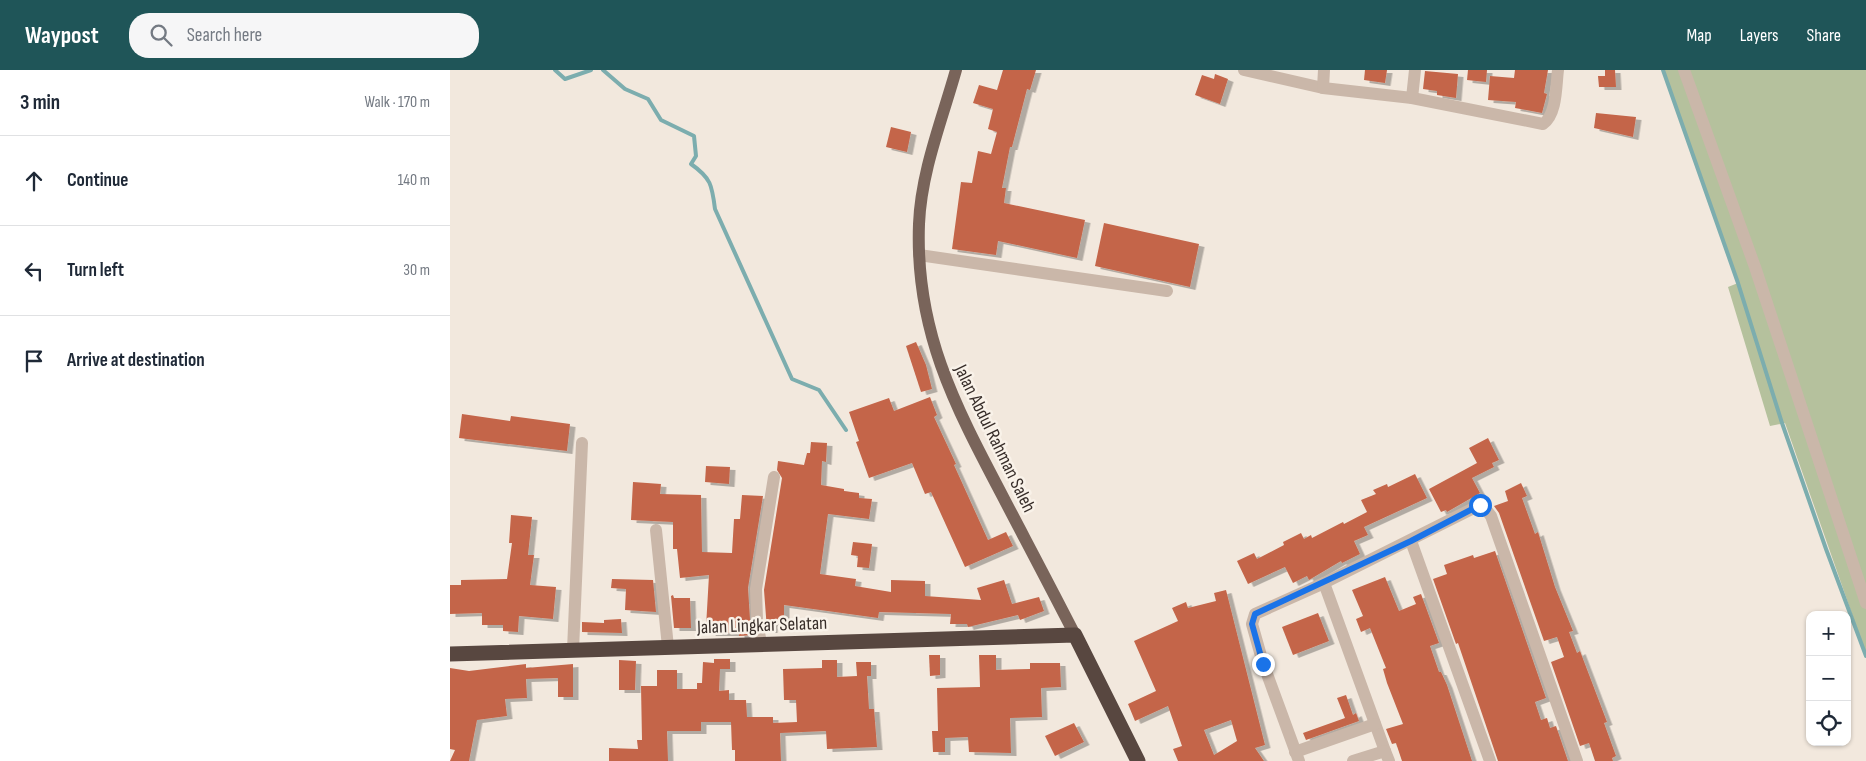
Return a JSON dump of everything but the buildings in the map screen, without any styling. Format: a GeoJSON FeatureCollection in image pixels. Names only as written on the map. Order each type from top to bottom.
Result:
{"type":"FeatureCollection","features":[{"type":"Feature","properties":{"kind":"highway","name":"Jalan Lingkar Selatan"},"geometry":{"type":"LineString","coordinates":[[450,654],[1075,635]]}},
{"type":"Feature","properties":{"kind":"highway"},"geometry":{"type":"LineString","coordinates":[[1075,635],[1138,761]]}},
{"type":"Feature","properties":{"kind":"main road","name":"Jalan Abdul Rahman Saleh"},"geometry":{"type":"LineString","coordinates":[[956,70],[922,194],[919,255],[924,302],[937,358],[954,400],[1075,635]]}},
{"type":"Feature","properties":{"kind":"street"},"geometry":{"type":"LineString","coordinates":[[1244,70],[1323,88],[1412,98],[1543,124],[1550,117],[1558,70]]}},
{"type":"Feature","properties":{"kind":"street"},"geometry":{"type":"LineString","coordinates":[[1323,88],[1324,70]]}},
{"type":"Feature","properties":{"kind":"street"},"geometry":{"type":"LineString","coordinates":[[1412,98],[1415,70]]}},
{"type":"Feature","properties":{"kind":"street"},"geometry":{"type":"LineString","coordinates":[[1684,70],[1755,267],[1866,604]]}},
{"type":"Feature","properties":{"kind":"street"},"geometry":{"type":"LineString","coordinates":[[919,255],[1166,292]]}},
{"type":"Feature","properties":{"kind":"street"},"geometry":{"type":"LineString","coordinates":[[573,650],[582,442]]}},
{"type":"Feature","properties":{"kind":"street"},"geometry":{"type":"LineString","coordinates":[[761,644],[757,620],[756,589],[774,477]]}},
{"type":"Feature","properties":{"kind":"street"},"geometry":{"type":"LineString","coordinates":[[1375,724],[1297,756],[1263,664],[1252,624],[1253,618],[1255,614],[1276,603],[1324,583],[1480,505],[1488,511],[1577,761]]}},
{"type":"Feature","properties":{"kind":"street"},"geometry":{"type":"LineString","coordinates":[[656,530],[668,647]]}},
{"type":"Feature","properties":{"kind":"street"},"geometry":{"type":"LineString","coordinates":[[1411,541],[1490,761]]}},
{"type":"Feature","properties":{"kind":"street"},"geometry":{"type":"LineString","coordinates":[[1324,583],[1387,756],[1353,761]]}},
{"type":"Feature","properties":{"kind":"green space"},"geometry":{"type":"Polygon","coordinates":[[[1663,70],[1866,70],[1866,654],[1785,423],[1770,426],[1728,287],[1738,283],[1663,70]]]}},
{"type":"Feature","properties":{"kind":"waterway"},"geometry":{"type":"LineString","coordinates":[[555,70],[565,79],[591,70]]}},
{"type":"Feature","properties":{"kind":"waterway"},"geometry":{"type":"LineString","coordinates":[[603,70],[625,89],[648,99],[661,120],[694,136],[696,156],[691,164],[707,178],[713,194],[715,209],[792,379],[819,390],[846,430]]}},
{"type":"Feature","properties":{"kind":"waterway"},"geometry":{"type":"LineString","coordinates":[[1663,70],[1738,283],[1782,423],[1866,656]]}},
{"type":"Feature","properties":{"kind":"route"},"geometry":{"type":"LineString","coordinates":[[1263,664],[1252,624],[1255,614],[1411,541],[1480,505]]}}]}
